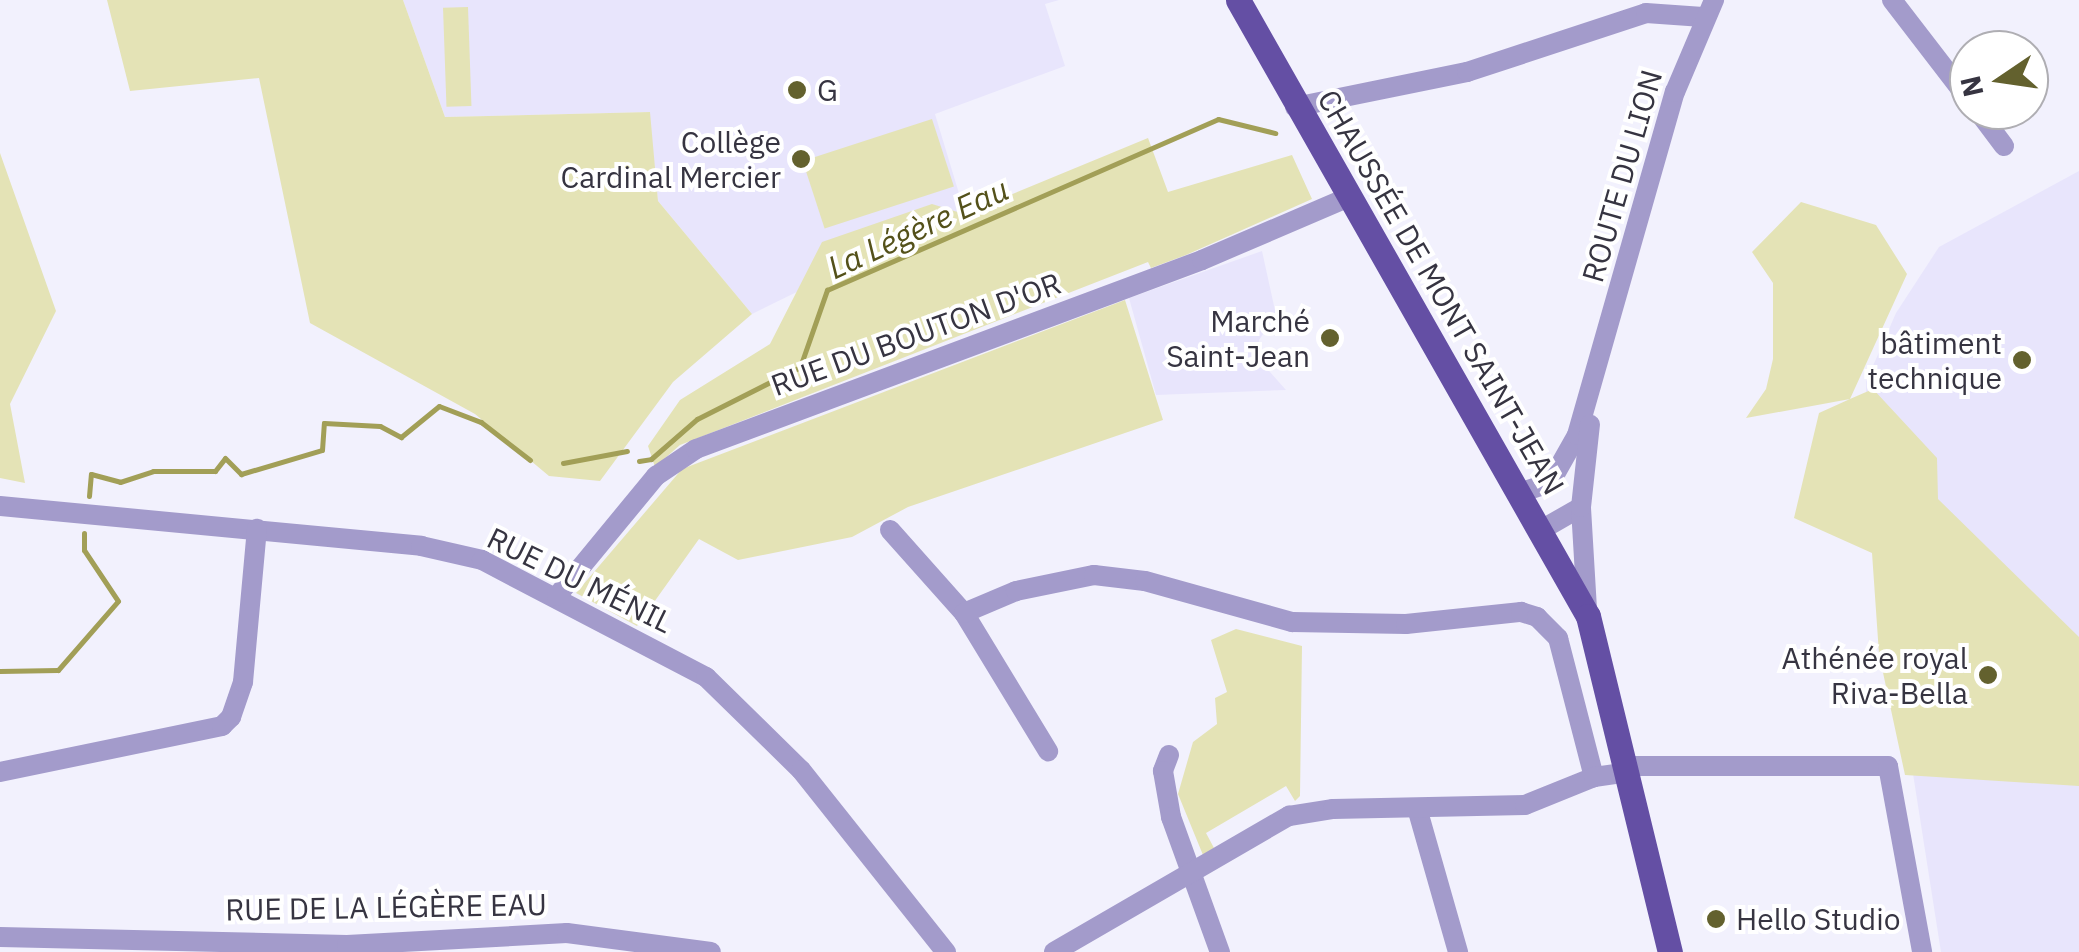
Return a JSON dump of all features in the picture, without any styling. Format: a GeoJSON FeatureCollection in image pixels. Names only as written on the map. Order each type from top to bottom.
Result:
{"type":"FeatureCollection","features":[{"type":"Feature","properties":{"kind":"main road","name":"CHAUSSÉE DE MONT SAINT-JEAN"},"geometry":{"type":"LineString","coordinates":[[1238,0],[1347,198],[1520,492],[1588,616],[1670,952]]}},
{"type":"Feature","properties":{"kind":"street"},"geometry":{"type":"LineString","coordinates":[[1892,0],[1949,74]]}},
{"type":"Feature","properties":{"kind":"street"},"geometry":{"type":"LineString","coordinates":[[1295,106],[1467,72],[1646,12],[1709,9]]}},
{"type":"Feature","properties":{"kind":"street","name":"ROUTE DU LION"},"geometry":{"type":"LineString","coordinates":[[1520,492],[1550,483],[1577,434],[1598,373],[1675,92],[1709,9]]}},
{"type":"Feature","properties":{"kind":"street"},"geometry":{"type":"LineString","coordinates":[[1992,130],[2004,146]]}},
{"type":"Feature","properties":{"kind":"street","name":"RUE DU BOUTON D'OR"},"geometry":{"type":"LineString","coordinates":[[556,596],[656,476],[696,448],[1202,260],[1347,198]]}},
{"type":"Feature","properties":{"kind":"street","name":"ROUTE DU LION"},"geometry":{"type":"LineString","coordinates":[[1588,616],[1582,507],[1598,373]]}},
{"type":"Feature","properties":{"kind":"street","name":"RUE DU MÉNIL"},"geometry":{"type":"LineString","coordinates":[[0,506],[256,529],[452,552],[556,596],[706,677],[801,770],[946,952]]}},
{"type":"Feature","properties":{"kind":"street"},"geometry":{"type":"LineString","coordinates":[[1541,530],[1582,507]]}},
{"type":"Feature","properties":{"kind":"street"},"geometry":{"type":"LineString","coordinates":[[0,772],[204,730],[232,717],[243,682],[256,529]]}},
{"type":"Feature","properties":{"kind":"street"},"geometry":{"type":"LineString","coordinates":[[890,530],[964,613],[1048,752]]}},
{"type":"Feature","properties":{"kind":"street"},"geometry":{"type":"LineString","coordinates":[[964,613],[1016,590],[1094,576],[1145,581],[1292,622],[1406,624],[1521,612],[1537,617],[1558,638],[1594,777]]}},
{"type":"Feature","properties":{"kind":"street"},"geometry":{"type":"LineString","coordinates":[[1169,754],[1165,794],[1220,952]]}},
{"type":"Feature","properties":{"kind":"street"},"geometry":{"type":"LineString","coordinates":[[1054,952],[1300,812],[1525,805],[1594,777],[1628,769],[1888,766],[1922,952]]}},
{"type":"Feature","properties":{"kind":"street"},"geometry":{"type":"LineString","coordinates":[[1417,808],[1458,952]]}},
{"type":"Feature","properties":{"kind":"street","name":"RUE DE LA LÉGÈRE EAU"},"geometry":{"type":"LineString","coordinates":[[0,937],[347,944],[566,932],[711,952]]}},
{"type":"Feature","properties":{"kind":"shaded area","name":"Collège Cardinal Mercier"},"geometry":{"type":"Polygon","coordinates":[[[403,0],[1059,0],[1045,4],[1065,66],[935,114],[964,210],[752,314],[658,201],[649,112],[445,117],[403,0]]]}},
{"type":"Feature","properties":{"kind":"shaded area","name":"Athénée royal Riva-Bella"},"geometry":{"type":"Polygon","coordinates":[[[2079,171],[2079,952],[1941,952],[1867,481],[1866,382],[1896,313],[1939,247],[2079,171]]]}},
{"type":"Feature","properties":{"kind":"shaded area"},"geometry":{"type":"Polygon","coordinates":[[[1262,251],[1276,315],[1259,340],[1262,363],[1286,390],[1156,395],[1129,298],[1262,251]]]}},
{"type":"Feature","properties":{"kind":"green space"},"geometry":{"type":"Polygon","coordinates":[[[107,0],[403,0],[445,117],[650,112],[658,201],[752,314],[673,382],[600,481],[549,476],[475,414],[310,323],[259,78],[130,91],[107,0]]]}},
{"type":"Feature","properties":{"kind":"green space"},"geometry":{"type":"Polygon","coordinates":[[[468,7],[471,106],[446,107],[443,8],[468,7]]]}},
{"type":"Feature","properties":{"kind":"green space"},"geometry":{"type":"Polygon","coordinates":[[[932,119],[954,187],[825,229],[803,161],[932,119]]]}},
{"type":"Feature","properties":{"kind":"green space"},"geometry":{"type":"Polygon","coordinates":[[[1148,138],[1168,192],[1292,155],[1312,199],[1186,255],[1151,268],[1148,262],[680,445],[655,467],[648,446],[680,400],[770,344],[822,242],[932,204],[964,214],[1148,138]]]}},
{"type":"Feature","properties":{"kind":"green space"},"geometry":{"type":"Polygon","coordinates":[[[0,153],[56,311],[10,404],[25,483],[0,478],[0,153]]]}},
{"type":"Feature","properties":{"kind":"green space"},"geometry":{"type":"Polygon","coordinates":[[[1801,202],[1876,225],[1907,274],[1850,399],[1746,418],[1766,389],[1773,359],[1773,283],[1752,252],[1801,202]]]}},
{"type":"Feature","properties":{"kind":"green space"},"geometry":{"type":"Polygon","coordinates":[[[1125,300],[1163,420],[908,507],[852,537],[738,560],[699,539],[637,626],[576,593],[682,469],[1125,300]]]}},
{"type":"Feature","properties":{"kind":"green space"},"geometry":{"type":"Polygon","coordinates":[[[1873,389],[1937,458],[1938,499],[2079,637],[2079,786],[1905,775],[1879,654],[1872,553],[1794,518],[1819,413],[1873,389]]]}},
{"type":"Feature","properties":{"kind":"green space"},"geometry":{"type":"Polygon","coordinates":[[[1236,629],[1302,646],[1300,796],[1295,801],[1286,786],[1206,833],[1214,848],[1203,855],[1178,794],[1193,742],[1217,724],[1215,698],[1227,692],[1211,640],[1236,629]]]}},
{"type":"Feature","properties":{"kind":"waterway","name":"La Légère Eau"},"geometry":{"type":"LineString","coordinates":[[639,461],[651,459],[697,419],[800,367],[827,290],[1218,119],[1275,133]]}},
{"type":"Feature","properties":{"kind":"waterway","name":"La Légère Eau"},"geometry":{"type":"LineString","coordinates":[[89,496],[91,474],[120,482],[153,471],[215,471],[225,458],[241,474],[322,450],[324,423],[380,426],[401,437],[439,406],[481,422],[530,460]]}},
{"type":"Feature","properties":{"kind":"waterway"},"geometry":{"type":"LineString","coordinates":[[563,463],[627,451]]}},
{"type":"Feature","properties":{"kind":"waterway","name":"La Légère Eau"},"geometry":{"type":"LineString","coordinates":[[0,671],[58,670],[118,601],[84,550],[84,533]]}},
{"type":"Feature","properties":{"kind":"place","name":"G"},"geometry":{"type":"Point","coordinates":[797,90]}},
{"type":"Feature","properties":{"kind":"place","name":"Collège Cardinal Mercier"},"geometry":{"type":"Point","coordinates":[801,159]}},
{"type":"Feature","properties":{"kind":"place","name":"Marché Saint-Jean"},"geometry":{"type":"Point","coordinates":[1330,338]}},
{"type":"Feature","properties":{"kind":"place","name":"bâtiment technique"},"geometry":{"type":"Point","coordinates":[2022,360]}},
{"type":"Feature","properties":{"kind":"place","name":"Athénée royal Riva-Bella"},"geometry":{"type":"Point","coordinates":[1988,675]}},
{"type":"Feature","properties":{"kind":"place","name":"Hello Studio"},"geometry":{"type":"Point","coordinates":[1716,919]}}]}
